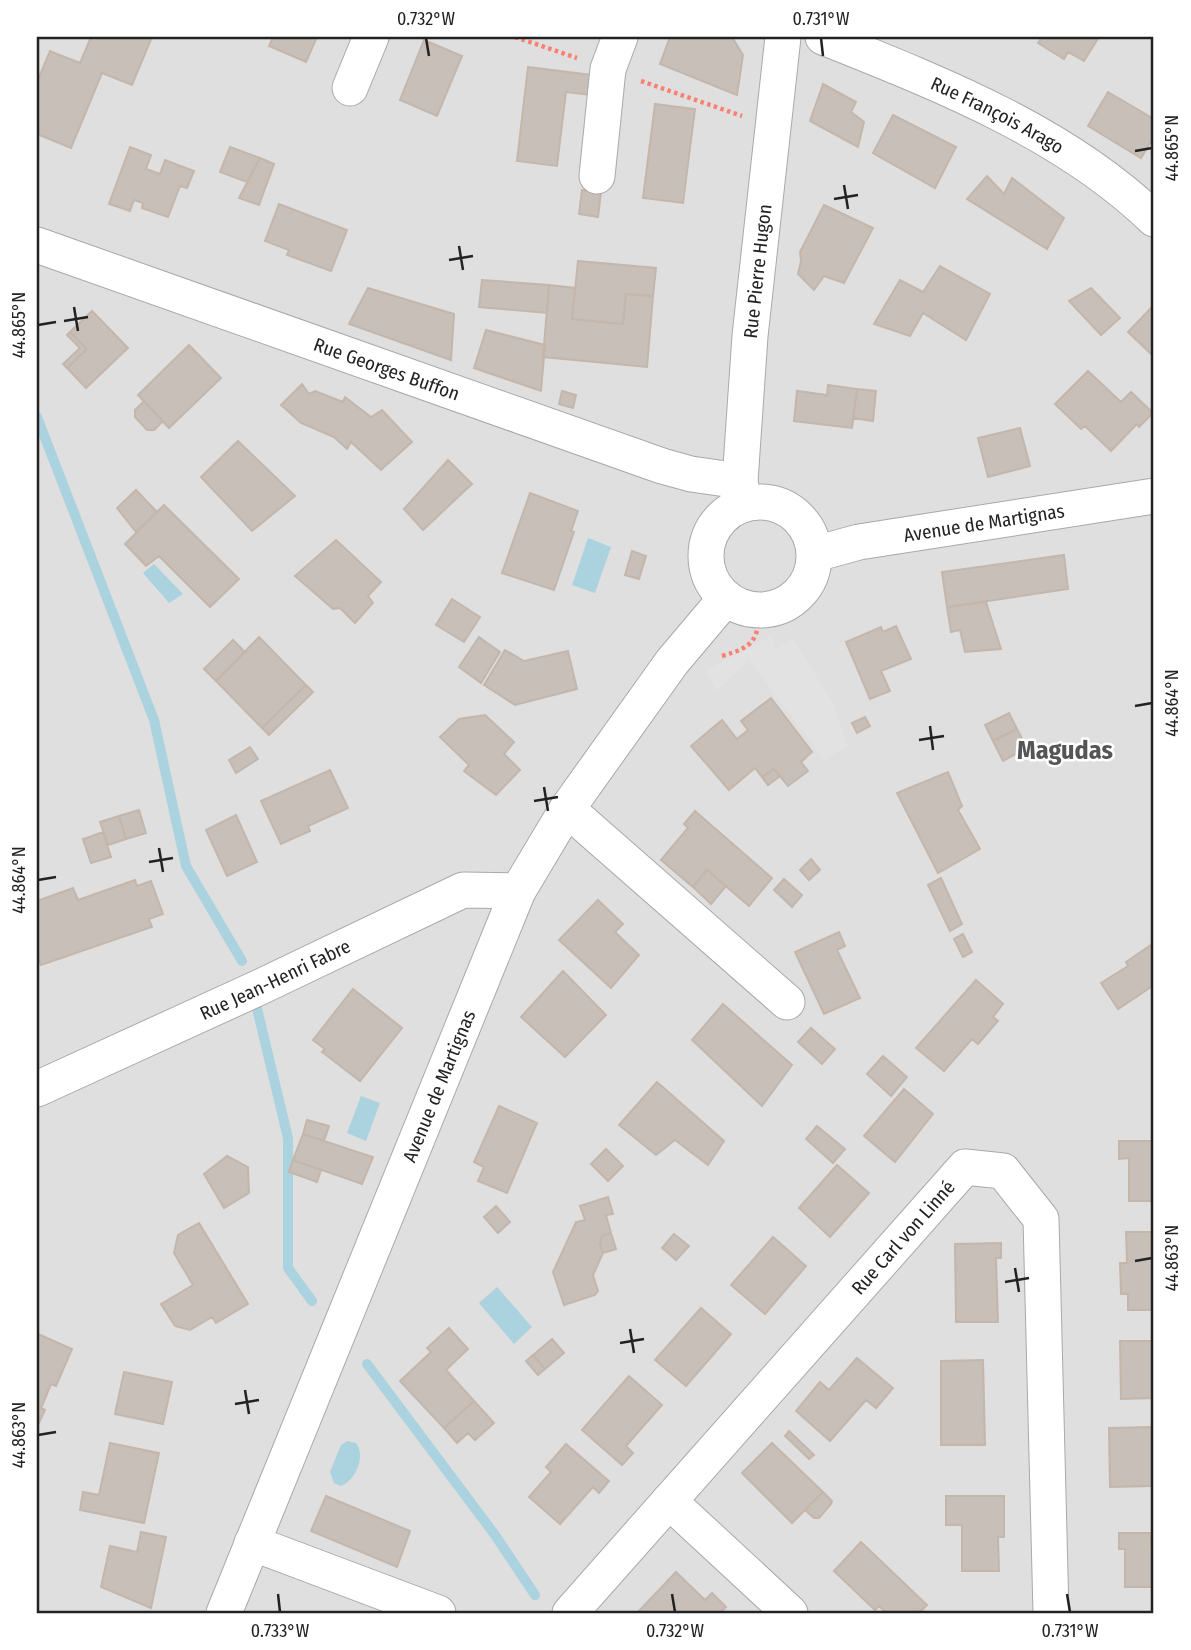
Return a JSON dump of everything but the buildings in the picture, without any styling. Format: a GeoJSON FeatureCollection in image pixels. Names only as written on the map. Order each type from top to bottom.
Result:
{"type":"FeatureCollection","features":[{"type":"Feature","properties":{"kind":"street"},"geometry":{"type":"LineString","coordinates":[[350,88],[371,37]]}},
{"type":"Feature","properties":{"kind":"street"},"geometry":{"type":"LineString","coordinates":[[597,176],[607,69],[620,37]]}},
{"type":"Feature","properties":{"kind":"street","name":"Rue Pierre Hugon"},"geometry":{"type":"LineString","coordinates":[[742,492],[750,336],[783,37]]}},
{"type":"Feature","properties":{"kind":"street","name":"Rue François Arago"},"geometry":{"type":"LineString","coordinates":[[823,37],[945,86],[1067,152],[1138,203],[1154,219]]}},
{"type":"Feature","properties":{"kind":"street","name":"Rue Georges Buffon"},"geometry":{"type":"LineString","coordinates":[[37,245],[742,492]]}},
{"type":"Feature","properties":{"kind":"street"},"geometry":{"type":"LineString","coordinates":[[742,492],[792,512],[804,523],[812,537],[815,554],[813,572],[805,587],[792,600],[776,608],[762,610],[741,606],[726,598],[715,585],[708,570],[706,554],[709,537],[717,522],[729,511],[742,492]]}},
{"type":"Feature","properties":{"kind":"street","name":"Avenue de Martignas"},"geometry":{"type":"LineString","coordinates":[[815,554],[859,542],[1154,496]]}},
{"type":"Feature","properties":{"kind":"street","name":"Avenue de Martignas"},"geometry":{"type":"LineString","coordinates":[[224,1613],[517,891],[567,809],[672,662],[726,598]]}},
{"type":"Feature","properties":{"kind":"street"},"geometry":{"type":"LineString","coordinates":[[567,809],[787,1002]]}},
{"type":"Feature","properties":{"kind":"street","name":"Rue Jean-Henri Fabre"},"geometry":{"type":"LineString","coordinates":[[37,1089],[463,890],[517,891]]}},
{"type":"Feature","properties":{"kind":"street","name":"Rue Carl von Linné"},"geometry":{"type":"LineString","coordinates":[[570,1613],[965,1167],[1003,1171],[1041,1219],[1051,1613]]}},
{"type":"Feature","properties":{"kind":"street"},"geometry":{"type":"LineString","coordinates":[[669,1501],[790,1613]]}},
{"type":"Feature","properties":{"kind":"street"},"geometry":{"type":"LineString","coordinates":[[252,1543],[438,1613]]}},
{"type":"Feature","properties":{"kind":"path"},"geometry":{"type":"LineString","coordinates":[[514,37],[774,128]]}},
{"type":"Feature","properties":{"kind":"path"},"geometry":{"type":"LineString","coordinates":[[720,656],[743,650],[756,637],[762,610]]}},
{"type":"Feature","properties":{"kind":"shaded area"},"geometry":{"type":"Polygon","coordinates":[[[37,37],[1154,37],[1154,1613],[37,1613],[37,37]]]}},
{"type":"Feature","properties":{"kind":"shaded area"},"geometry":{"type":"Polygon","coordinates":[[[772,636],[776,649],[793,639],[833,703],[848,746],[824,760],[749,660],[716,691],[706,670],[772,636]]]}},
{"type":"Feature","properties":{"kind":"water"},"geometry":{"type":"Polygon","coordinates":[[[588,538],[611,547],[595,593],[572,585],[588,538]]]}},
{"type":"Feature","properties":{"kind":"water"},"geometry":{"type":"Polygon","coordinates":[[[154,564],[183,594],[169,603],[143,573],[154,564]]]}},
{"type":"Feature","properties":{"kind":"water"},"geometry":{"type":"Polygon","coordinates":[[[361,1096],[380,1103],[366,1141],[347,1133],[361,1096]]]}},
{"type":"Feature","properties":{"kind":"water"},"geometry":{"type":"Polygon","coordinates":[[[497,1287],[532,1327],[514,1344],[479,1303],[497,1287]]]}},
{"type":"Feature","properties":{"kind":"water"},"geometry":{"type":"Polygon","coordinates":[[[347,1441],[356,1443],[360,1461],[351,1479],[341,1486],[334,1483],[330,1472],[341,1445],[347,1441]]]}},
{"type":"Feature","properties":{"kind":"waterway"},"geometry":{"type":"LineString","coordinates":[[37,417],[154,720],[186,866],[242,961]]}},
{"type":"Feature","properties":{"kind":"waterway"},"geometry":{"type":"LineString","coordinates":[[255,1000],[288,1138],[288,1268],[312,1301]]}},
{"type":"Feature","properties":{"kind":"waterway"},"geometry":{"type":"LineString","coordinates":[[367,1364],[495,1535],[535,1595]]}},
{"type":"Feature","properties":{"kind":"district","name":"Magudas"},"geometry":{"type":"Point","coordinates":[1065,750]}}]}
